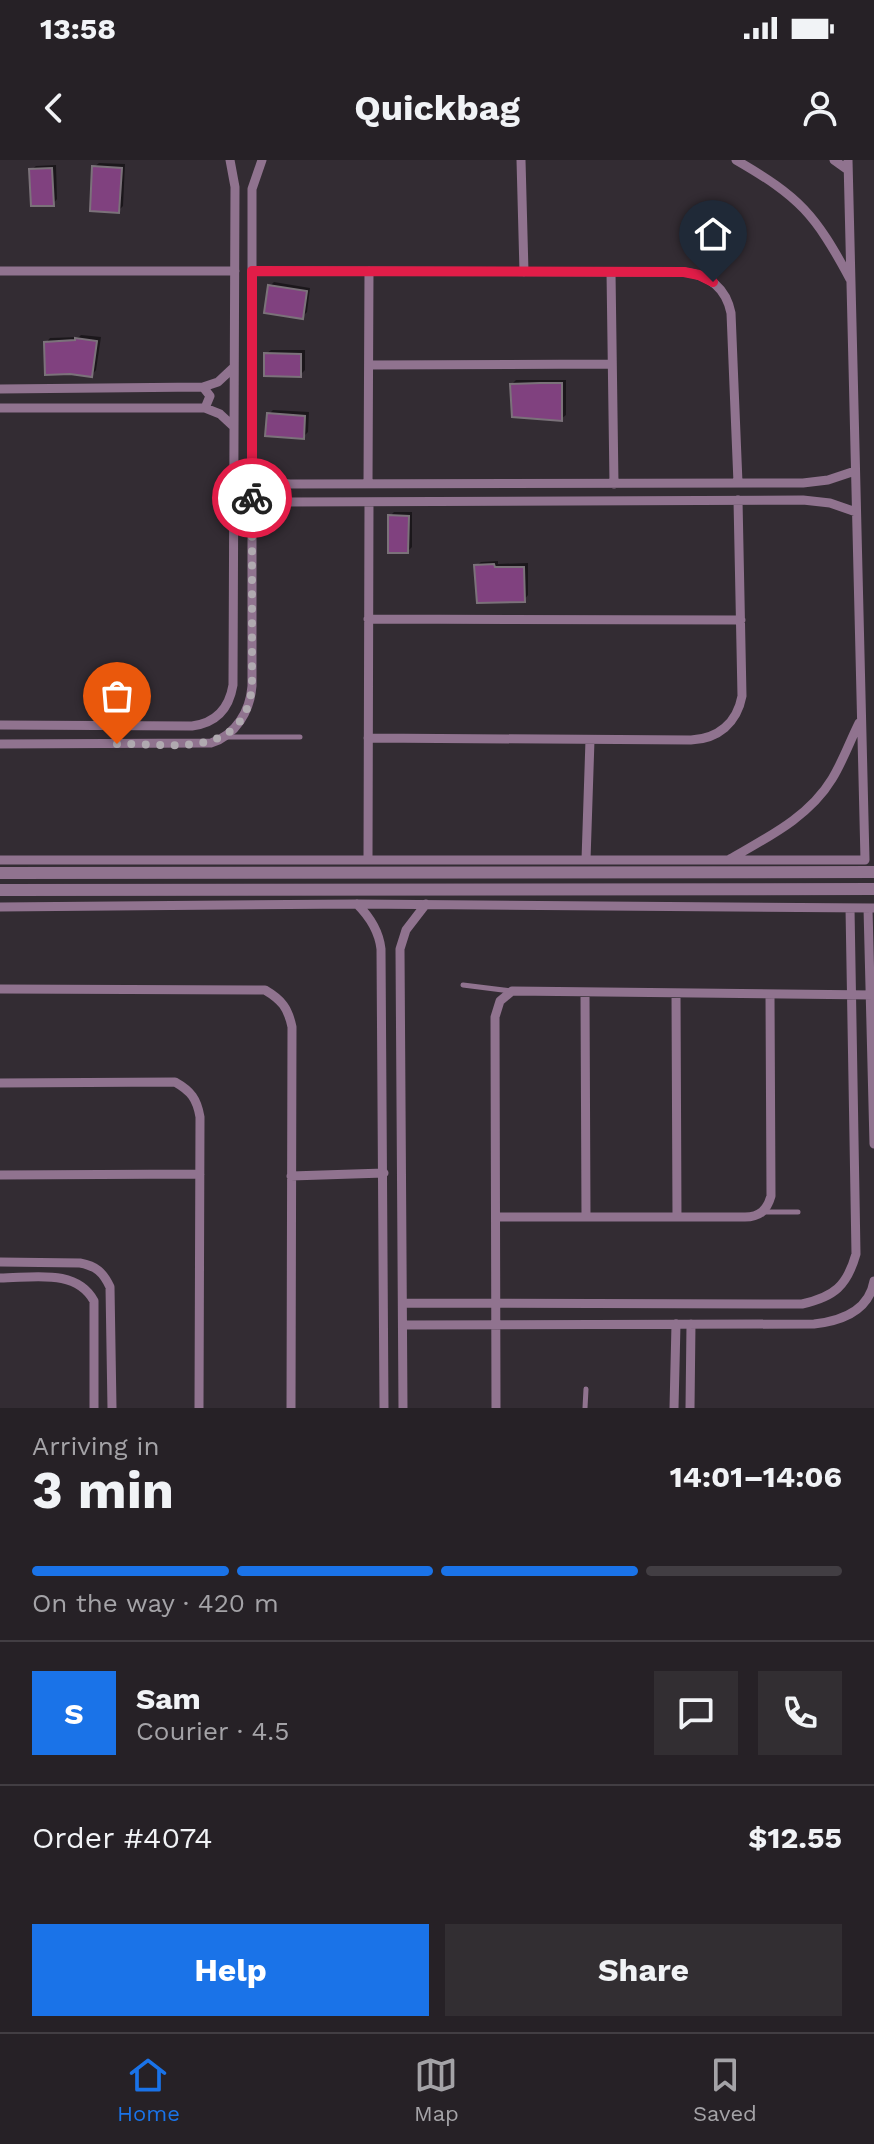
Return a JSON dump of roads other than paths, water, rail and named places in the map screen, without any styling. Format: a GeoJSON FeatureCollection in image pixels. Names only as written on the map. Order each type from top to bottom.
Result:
{"type":"FeatureCollection","features":[{"type":"Feature","properties":{"kind":"street"},"geometry":{"type":"LineString","coordinates":[[0,725],[192,726],[215,719],[226,707],[233,685],[235,187],[230,160]]}},
{"type":"Feature","properties":{"kind":"street"},"geometry":{"type":"LineString","coordinates":[[0,744],[204,743],[224,737],[242,719],[251,695],[252,189],[262,160]]}},
{"type":"Feature","properties":{"kind":"street"},"geometry":{"type":"LineString","coordinates":[[521,160],[524,272]]}},
{"type":"Feature","properties":{"kind":"street"},"geometry":{"type":"LineString","coordinates":[[736,160],[777,185],[806,209],[828,239],[851,281]]}},
{"type":"Feature","properties":{"kind":"street"},"geometry":{"type":"LineString","coordinates":[[0,890],[870,890],[861,720],[848,165],[834,160]]}},
{"type":"Feature","properties":{"kind":"street"},"geometry":{"type":"LineString","coordinates":[[235,187],[246,185],[252,189]]}},
{"type":"Feature","properties":{"kind":"street"},"geometry":{"type":"LineString","coordinates":[[0,271],[235,271]]}},
{"type":"Feature","properties":{"kind":"street"},"geometry":{"type":"LineString","coordinates":[[252,271],[692,273],[706,277],[723,292],[730,306],[738,483]]}},
{"type":"Feature","properties":{"kind":"street"},"geometry":{"type":"LineString","coordinates":[[368,484],[369,271]]}},
{"type":"Feature","properties":{"kind":"street"},"geometry":{"type":"LineString","coordinates":[[611,272],[614,484]]}},
{"type":"Feature","properties":{"kind":"street"},"geometry":{"type":"LineString","coordinates":[[369,365],[612,364]]}},
{"type":"Feature","properties":{"kind":"street"},"geometry":{"type":"LineString","coordinates":[[0,389],[203,387],[224,378],[234,367]]}},
{"type":"Feature","properties":{"kind":"street"},"geometry":{"type":"LineString","coordinates":[[203,387],[210,396],[205,408]]}},
{"type":"Feature","properties":{"kind":"street"},"geometry":{"type":"LineString","coordinates":[[0,408],[205,408],[220,414],[234,427]]}},
{"type":"Feature","properties":{"kind":"street"},"geometry":{"type":"LineString","coordinates":[[252,474],[280,483],[614,484],[816,482],[855,471]]}},
{"type":"Feature","properties":{"kind":"street"},"geometry":{"type":"LineString","coordinates":[[280,483],[276,495],[281,502]]}},
{"type":"Feature","properties":{"kind":"street"},"geometry":{"type":"LineString","coordinates":[[368,738],[700,740],[724,729],[735,718],[742,696],[738,500]]}},
{"type":"Feature","properties":{"kind":"street"},"geometry":{"type":"LineString","coordinates":[[252,518],[268,506],[281,502],[817,501],[856,512]]}},
{"type":"Feature","properties":{"kind":"street"},"geometry":{"type":"LineString","coordinates":[[368,860],[369,502]]}},
{"type":"Feature","properties":{"kind":"street"},"geometry":{"type":"LineString","coordinates":[[368,619],[741,620]]}},
{"type":"Feature","properties":{"kind":"street"},"geometry":{"type":"LineString","coordinates":[[728,860],[785,827],[816,799],[833,778],[861,720]]}},
{"type":"Feature","properties":{"kind":"street"},"geometry":{"type":"LineString","coordinates":[[586,860],[590,740]]}},
{"type":"Feature","properties":{"kind":"street"},"geometry":{"type":"LineString","coordinates":[[0,860],[368,860],[516,866],[586,860],[728,860],[868,868]]}},
{"type":"Feature","properties":{"kind":"street"},"geometry":{"type":"LineString","coordinates":[[0,873],[516,866],[868,868]]}},
{"type":"Feature","properties":{"kind":"street"},"geometry":{"type":"LineString","coordinates":[[357,904],[369,917],[380,940],[384,1408]]}},
{"type":"Feature","properties":{"kind":"street"},"geometry":{"type":"LineString","coordinates":[[403,1408],[401,982],[403,939],[426,904]]}},
{"type":"Feature","properties":{"kind":"street"},"geometry":{"type":"LineString","coordinates":[[0,907],[426,904],[871,908],[874,1144]]}},
{"type":"Feature","properties":{"kind":"street"},"geometry":{"type":"LineString","coordinates":[[403,1303],[802,1304],[821,1300],[838,1289],[851,1273],[856,1254],[850,908]]}},
{"type":"Feature","properties":{"kind":"street"},"geometry":{"type":"LineString","coordinates":[[382,984],[401,982]]}},
{"type":"Feature","properties":{"kind":"street"},"geometry":{"type":"LineString","coordinates":[[0,989],[265,990],[279,998],[289,1011],[292,1027],[291,1408]]}},
{"type":"Feature","properties":{"kind":"street"},"geometry":{"type":"LineString","coordinates":[[496,1408],[495,1017],[500,1001],[512,991],[872,995]]}},
{"type":"Feature","properties":{"kind":"street"},"geometry":{"type":"LineString","coordinates":[[585,992],[586,1217]]}},
{"type":"Feature","properties":{"kind":"street"},"geometry":{"type":"LineString","coordinates":[[676,993],[677,1217]]}},
{"type":"Feature","properties":{"kind":"street"},"geometry":{"type":"LineString","coordinates":[[496,1217],[754,1217],[763,1212],[771,1196],[770,994]]}},
{"type":"Feature","properties":{"kind":"street"},"geometry":{"type":"LineString","coordinates":[[0,1083],[175,1082],[189,1089],[197,1102],[200,1117],[199,1408]]}},
{"type":"Feature","properties":{"kind":"street"},"geometry":{"type":"LineString","coordinates":[[291,1176],[384,1173]]}},
{"type":"Feature","properties":{"kind":"street"},"geometry":{"type":"LineString","coordinates":[[0,1175],[200,1174]]}},
{"type":"Feature","properties":{"kind":"street"},"geometry":{"type":"LineString","coordinates":[[0,1262],[80,1263],[93,1266],[104,1274],[110,1287],[112,1408]]}},
{"type":"Feature","properties":{"kind":"street"},"geometry":{"type":"LineString","coordinates":[[0,1278],[62,1278],[88,1289],[94,1301],[94,1408]]}},
{"type":"Feature","properties":{"kind":"street"},"geometry":{"type":"LineString","coordinates":[[403,1325],[814,1324],[839,1321],[859,1309],[873,1289],[874,1281]]}},
{"type":"Feature","properties":{"kind":"street"},"geometry":{"type":"LineString","coordinates":[[674,1408],[676,1324]]}},
{"type":"Feature","properties":{"kind":"street"},"geometry":{"type":"LineString","coordinates":[[690,1408],[691,1324]]}},
{"type":"Feature","properties":{"kind":"lane"},"geometry":{"type":"LineString","coordinates":[[224,737],[300,737]]}},
{"type":"Feature","properties":{"kind":"lane"},"geometry":{"type":"LineString","coordinates":[[463,985],[512,991]]}},
{"type":"Feature","properties":{"kind":"lane"},"geometry":{"type":"LineString","coordinates":[[763,1212],[798,1212]]}},
{"type":"Feature","properties":{"kind":"lane"},"geometry":{"type":"LineString","coordinates":[[585,1408],[586,1389]]}}]}
